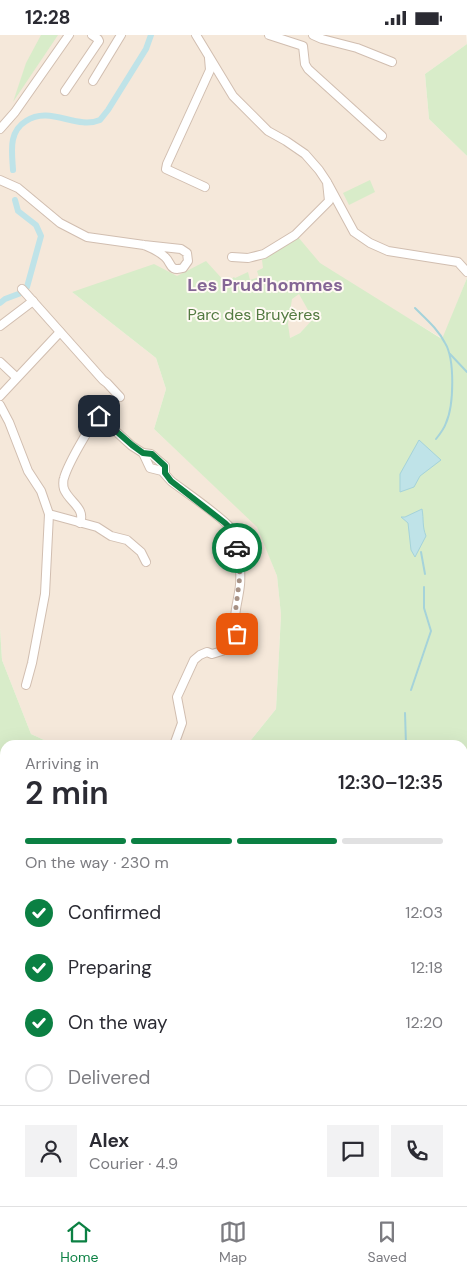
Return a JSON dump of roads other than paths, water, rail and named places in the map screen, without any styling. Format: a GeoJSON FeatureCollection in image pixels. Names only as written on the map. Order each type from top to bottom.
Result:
{"type":"FeatureCollection","features":[{"type":"Feature","properties":{"kind":"street"},"geometry":{"type":"LineString","coordinates":[[38,78],[43,65],[63,35]]}},
{"type":"Feature","properties":{"kind":"street"},"geometry":{"type":"LineString","coordinates":[[0,129],[15,112],[69,35]]}},
{"type":"Feature","properties":{"kind":"street"},"geometry":{"type":"LineString","coordinates":[[65,91],[98,41],[92,35]]}},
{"type":"Feature","properties":{"kind":"street"},"geometry":{"type":"LineString","coordinates":[[93,81],[121,35]]}},
{"type":"Feature","properties":{"kind":"street"},"geometry":{"type":"LineString","coordinates":[[269,35],[304,46],[305,64],[308,69],[382,136]]}},
{"type":"Feature","properties":{"kind":"street"},"geometry":{"type":"LineString","coordinates":[[313,35],[357,48],[392,62]]}},
{"type":"Feature","properties":{"kind":"street"},"geometry":{"type":"LineString","coordinates":[[199,36],[233,96],[268,131],[305,154],[327,182],[354,232],[370,243],[388,251],[458,263],[467,272]]}},
{"type":"Feature","properties":{"kind":"street"},"geometry":{"type":"LineString","coordinates":[[205,187],[166,169],[210,70],[208,54]]}},
{"type":"Feature","properties":{"kind":"street"},"geometry":{"type":"LineString","coordinates":[[0,180],[18,188],[60,223],[92,238],[181,249],[187,253],[188,261],[180,269],[169,265],[167,258],[169,252],[173,249]]}},
{"type":"Feature","properties":{"kind":"street"},"geometry":{"type":"LineString","coordinates":[[232,257],[248,258],[264,254],[296,235],[329,201],[327,182]]}},
{"type":"Feature","properties":{"kind":"street"},"geometry":{"type":"LineString","coordinates":[[144,245],[167,258]]}},
{"type":"Feature","properties":{"kind":"street"},"geometry":{"type":"LineString","coordinates":[[24,291],[102,380],[120,397]]}},
{"type":"Feature","properties":{"kind":"street"},"geometry":{"type":"LineString","coordinates":[[0,326],[33,301]]}},
{"type":"Feature","properties":{"kind":"street"},"geometry":{"type":"LineString","coordinates":[[0,395],[60,332]]}},
{"type":"Feature","properties":{"kind":"street"},"geometry":{"type":"LineString","coordinates":[[0,362],[16,377]]}},
{"type":"Feature","properties":{"kind":"street"},"geometry":{"type":"LineString","coordinates":[[0,405],[9,421],[28,471],[41,491],[49,514],[48,565],[45,594],[26,685]]}},
{"type":"Feature","properties":{"kind":"street"},"geometry":{"type":"LineString","coordinates":[[80,523],[81,512],[64,489],[63,479],[99,416],[143,453],[150,468],[165,473],[171,481],[234,532],[240,575],[234,623],[237,634],[222,651],[200,655],[194,660],[178,697],[182,723],[176,740]]}},
{"type":"Feature","properties":{"kind":"street"},"geometry":{"type":"LineString","coordinates":[[143,453],[152,454],[165,466],[165,473]]}},
{"type":"Feature","properties":{"kind":"street"},"geometry":{"type":"LineString","coordinates":[[49,514],[97,527],[111,536],[127,540],[141,552],[146,563]]}},
{"type":"Feature","properties":{"kind":"water"},"geometry":{"type":"Polygon","coordinates":[[[419,440],[441,460],[420,476],[414,487],[400,492],[400,474],[419,440]]]}},
{"type":"Feature","properties":{"kind":"water"},"geometry":{"type":"Polygon","coordinates":[[[422,509],[426,536],[415,557],[411,550],[408,523],[401,517],[422,509]]]}},
{"type":"Feature","properties":{"kind":"waterway"},"geometry":{"type":"LineString","coordinates":[[13,170],[12,143],[20,126],[26,121],[44,115],[82,122],[100,120],[146,49],[151,35]]}},
{"type":"Feature","properties":{"kind":"waterway"},"geometry":{"type":"LineString","coordinates":[[0,303],[21,293],[27,287],[41,236],[36,225],[18,211],[15,200]]}},
{"type":"Feature","properties":{"kind":"waterway"},"geometry":{"type":"LineString","coordinates":[[415,308],[432,324],[445,343],[452,371],[452,394],[449,415],[436,439]]}},
{"type":"Feature","properties":{"kind":"waterway"},"geometry":{"type":"LineString","coordinates":[[450,354],[467,372]]}},
{"type":"Feature","properties":{"kind":"waterway"},"geometry":{"type":"LineString","coordinates":[[421,552],[425,574]]}},
{"type":"Feature","properties":{"kind":"waterway"},"geometry":{"type":"LineString","coordinates":[[411,690],[431,631],[424,608],[424,587]]}},
{"type":"Feature","properties":{"kind":"waterway"},"geometry":{"type":"LineString","coordinates":[[405,713],[406,740]]}},
{"type":"Feature","properties":{"kind":"district","name":"Les Prud'hommes"},"geometry":{"type":"Point","coordinates":[265,285]}},
{"type":"Feature","properties":{"kind":"park label","name":"Parc des Bruyères"},"geometry":{"type":"Point","coordinates":[254,314]}}]}
